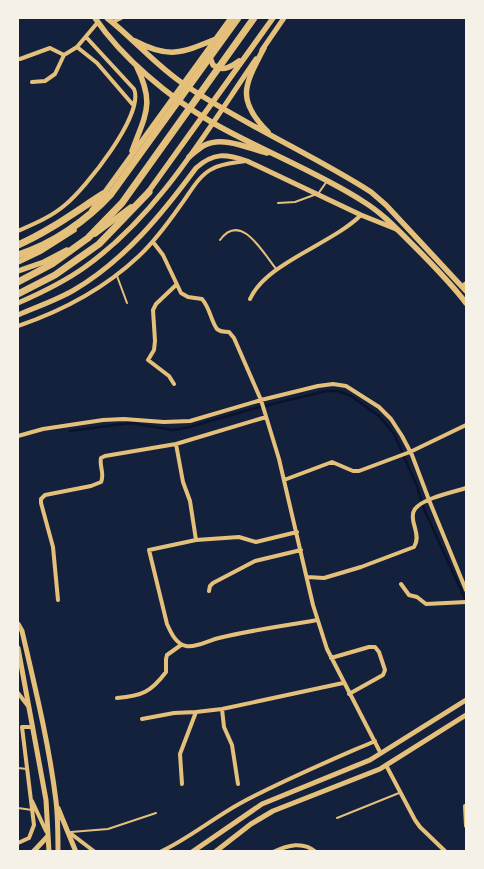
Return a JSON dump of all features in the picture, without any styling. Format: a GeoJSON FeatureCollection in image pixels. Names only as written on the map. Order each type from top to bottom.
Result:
{"type":"FeatureCollection","features":[{"type":"Feature","properties":{"kind":"highway"},"geometry":{"type":"LineString","coordinates":[[18,255],[53,240],[98,208],[111,194],[238,18]]}},
{"type":"Feature","properties":{"kind":"highway"},"geometry":{"type":"LineString","coordinates":[[18,282],[52,264],[80,243],[122,203],[254,18]]}},
{"type":"Feature","properties":{"kind":"highway"},"geometry":{"type":"LineString","coordinates":[[18,294],[79,260],[99,244],[149,192]]}},
{"type":"Feature","properties":{"kind":"highway"},"geometry":{"type":"LineString","coordinates":[[18,245],[48,231],[103,194]]}},
{"type":"Feature","properties":{"kind":"main road"},"geometry":{"type":"LineString","coordinates":[[18,262],[68,235],[87,218],[231,18]]}},
{"type":"Feature","properties":{"kind":"main road"},"geometry":{"type":"LineString","coordinates":[[18,271],[44,262],[91,237],[149,192],[273,18]]}},
{"type":"Feature","properties":{"kind":"main road"},"geometry":{"type":"LineString","coordinates":[[96,20],[134,63],[174,97],[213,123],[326,181],[375,209],[397,229],[466,302]]}},
{"type":"Feature","properties":{"kind":"main road"},"geometry":{"type":"LineString","coordinates":[[110,20],[183,84],[222,109],[371,192],[386,205],[465,287]]}},
{"type":"Feature","properties":{"kind":"main road"},"geometry":{"type":"LineString","coordinates":[[129,38],[151,49],[162,52],[190,49],[216,39]]}},
{"type":"Feature","properties":{"kind":"main road"},"geometry":{"type":"LineString","coordinates":[[216,39],[209,56],[211,62],[217,67],[230,68],[246,55]]}},
{"type":"Feature","properties":{"kind":"main road"},"geometry":{"type":"LineString","coordinates":[[264,48],[248,82],[246,97],[253,117],[273,137]]}},
{"type":"Feature","properties":{"kind":"main road"},"geometry":{"type":"LineString","coordinates":[[129,158],[146,111],[147,101],[147,91],[134,63]]}},
{"type":"Feature","properties":{"kind":"main road"},"geometry":{"type":"LineString","coordinates":[[189,156],[204,145],[221,142],[278,156]]}},
{"type":"Feature","properties":{"kind":"street"},"geometry":{"type":"LineString","coordinates":[[110,20],[121,18]]}},
{"type":"Feature","properties":{"kind":"street"},"geometry":{"type":"LineString","coordinates":[[18,303],[64,281],[105,252],[144,215],[213,123],[284,18]]}},
{"type":"Feature","properties":{"kind":"street"},"geometry":{"type":"LineString","coordinates":[[32,82],[45,81],[55,74],[64,55],[77,47],[86,37],[96,20]]}},
{"type":"Feature","properties":{"kind":"street"},"geometry":{"type":"LineString","coordinates":[[18,231],[54,214],[76,195],[125,128],[134,106],[136,97],[134,89],[86,37]]}},
{"type":"Feature","properties":{"kind":"street"},"geometry":{"type":"LineString","coordinates":[[77,47],[97,63],[134,106]]}},
{"type":"Feature","properties":{"kind":"street"},"geometry":{"type":"LineString","coordinates":[[20,59],[50,48],[64,55]]}},
{"type":"Feature","properties":{"kind":"street"},"geometry":{"type":"LineString","coordinates":[[221,165],[226,156]]}},
{"type":"Feature","properties":{"kind":"street"},"geometry":{"type":"LineString","coordinates":[[18,315],[74,290],[108,266],[134,244],[154,222],[196,168],[210,158],[226,156],[247,161],[361,216],[397,229]]}},
{"type":"Feature","properties":{"kind":"street"},"geometry":{"type":"LineString","coordinates":[[18,326],[89,294],[138,258],[153,242],[198,182],[212,169],[221,165],[247,161]]}},
{"type":"Feature","properties":{"kind":"street"},"geometry":{"type":"LineString","coordinates":[[250,299],[254,291],[277,270],[348,228],[361,216]]}},
{"type":"Feature","properties":{"kind":"street"},"geometry":{"type":"LineString","coordinates":[[153,242],[163,255],[176,286],[181,293],[188,297],[202,299],[207,304],[218,329],[229,332],[234,338],[262,401],[284,480],[317,620],[331,658],[378,750]]}},
{"type":"Feature","properties":{"kind":"street"},"geometry":{"type":"LineString","coordinates":[[174,384],[169,376],[148,360],[154,350],[155,341],[153,310],[156,304],[176,286]]}},
{"type":"Feature","properties":{"kind":"street"},"geometry":{"type":"LineString","coordinates":[[18,436],[103,420],[190,421],[318,386],[333,384],[346,386],[379,407],[391,419],[410,452],[466,590]]}},
{"type":"Feature","properties":{"kind":"street"},"geometry":{"type":"LineString","coordinates":[[58,600],[54,554],[41,503],[42,497],[101,482],[100,462],[101,458],[105,456],[176,444],[266,417]]}},
{"type":"Feature","properties":{"kind":"street"},"geometry":{"type":"LineString","coordinates":[[284,480],[332,462],[357,471],[410,452],[466,425]]}},
{"type":"Feature","properties":{"kind":"street"},"geometry":{"type":"LineString","coordinates":[[176,444],[183,482],[190,501],[196,540]]}},
{"type":"Feature","properties":{"kind":"street"},"geometry":{"type":"LineString","coordinates":[[307,578],[324,578],[414,547],[417,539],[413,514],[415,508],[429,500],[466,488]]}},
{"type":"Feature","properties":{"kind":"street"},"geometry":{"type":"LineString","coordinates":[[297,532],[256,542],[239,537],[196,540],[149,550],[167,624],[171,633],[181,645],[187,647],[195,646],[218,638],[317,620]]}},
{"type":"Feature","properties":{"kind":"street"},"geometry":{"type":"LineString","coordinates":[[209,591],[213,583],[254,562],[301,550]]}},
{"type":"Feature","properties":{"kind":"street"},"geometry":{"type":"LineString","coordinates":[[401,584],[411,596],[417,597],[428,604],[466,602]]}},
{"type":"Feature","properties":{"kind":"street"},"geometry":{"type":"LineString","coordinates":[[18,624],[22,632],[35,687],[51,770],[56,803],[58,852]]}},
{"type":"Feature","properties":{"kind":"street"},"geometry":{"type":"LineString","coordinates":[[118,698],[135,697],[152,689],[166,672],[167,655],[181,645]]}},
{"type":"Feature","properties":{"kind":"street"},"geometry":{"type":"LineString","coordinates":[[331,658],[369,647],[375,647],[379,652],[386,670],[383,675],[349,694]]}},
{"type":"Feature","properties":{"kind":"street"},"geometry":{"type":"LineString","coordinates":[[18,648],[46,800],[49,852]]}},
{"type":"Feature","properties":{"kind":"street"},"geometry":{"type":"LineString","coordinates":[[18,670],[20,661]]}},
{"type":"Feature","properties":{"kind":"street"},"geometry":{"type":"LineString","coordinates":[[142,719],[174,713],[222,709],[343,683]]}},
{"type":"Feature","properties":{"kind":"street"},"geometry":{"type":"LineString","coordinates":[[18,693],[30,710]]}},
{"type":"Feature","properties":{"kind":"street"},"geometry":{"type":"LineString","coordinates":[[192,852],[262,804],[370,760],[466,700]]}},
{"type":"Feature","properties":{"kind":"street"},"geometry":{"type":"LineString","coordinates":[[222,709],[224,727],[232,745],[238,784]]}},
{"type":"Feature","properties":{"kind":"street"},"geometry":{"type":"LineString","coordinates":[[182,784],[180,754],[196,712]]}},
{"type":"Feature","properties":{"kind":"street"},"geometry":{"type":"LineString","coordinates":[[215,852],[252,824],[273,811],[380,769],[466,715]]}},
{"type":"Feature","properties":{"kind":"street"},"geometry":{"type":"LineString","coordinates":[[18,843],[29,838],[34,825],[20,727],[33,728]]}},
{"type":"Feature","properties":{"kind":"street"},"geometry":{"type":"LineString","coordinates":[[160,852],[281,782],[375,742]]}},
{"type":"Feature","properties":{"kind":"street"},"geometry":{"type":"LineString","coordinates":[[387,768],[399,793],[420,827],[446,852]]}},
{"type":"Feature","properties":{"kind":"street"},"geometry":{"type":"LineString","coordinates":[[30,797],[48,835]]}},
{"type":"Feature","properties":{"kind":"street"},"geometry":{"type":"LineString","coordinates":[[56,803],[76,852]]}},
{"type":"Feature","properties":{"kind":"street"},"geometry":{"type":"LineString","coordinates":[[465,806],[466,826]]}},
{"type":"Feature","properties":{"kind":"street"},"geometry":{"type":"LineString","coordinates":[[68,832],[95,852]]}},
{"type":"Feature","properties":{"kind":"street"},"geometry":{"type":"LineString","coordinates":[[33,852],[48,835]]}},
{"type":"Feature","properties":{"kind":"street"},"geometry":{"type":"LineString","coordinates":[[273,852],[301,845],[309,846],[316,852]]}},
{"type":"Feature","properties":{"kind":"lane"},"geometry":{"type":"LineString","coordinates":[[278,203],[295,202],[318,194],[326,181]]}},
{"type":"Feature","properties":{"kind":"lane"},"geometry":{"type":"LineString","coordinates":[[220,240],[223,236],[235,230],[246,232],[277,270]]}},
{"type":"Feature","properties":{"kind":"lane"},"geometry":{"type":"LineString","coordinates":[[116,274],[127,303]]}},
{"type":"Feature","properties":{"kind":"lane"},"geometry":{"type":"LineString","coordinates":[[18,768],[27,769]]}},
{"type":"Feature","properties":{"kind":"lane"},"geometry":{"type":"LineString","coordinates":[[337,818],[399,793]]}},
{"type":"Feature","properties":{"kind":"lane"},"geometry":{"type":"LineString","coordinates":[[18,808],[32,810]]}},
{"type":"Feature","properties":{"kind":"lane"},"geometry":{"type":"LineString","coordinates":[[68,832],[108,828],[156,813]]}},
{"type":"Feature","properties":{"kind":"waterway"},"geometry":{"type":"LineString","coordinates":[[70,431],[131,423],[172,430],[326,391],[338,391],[351,396],[379,416],[394,434],[417,486],[424,509],[466,601]]}}]}
